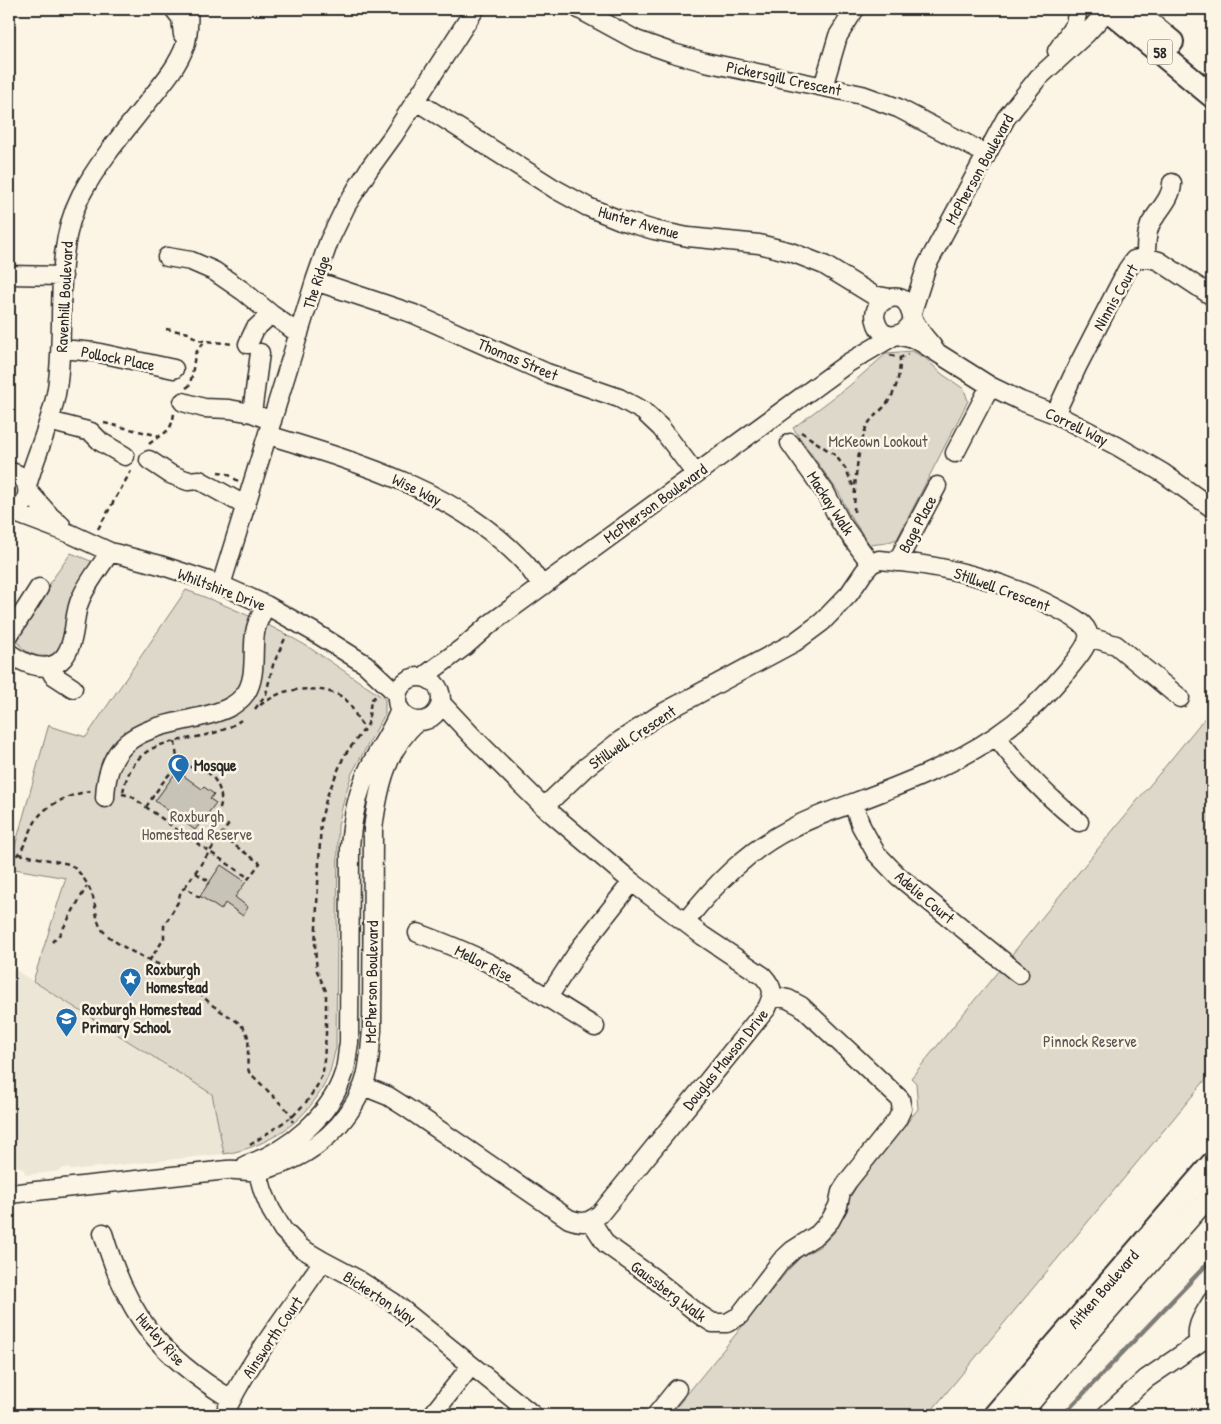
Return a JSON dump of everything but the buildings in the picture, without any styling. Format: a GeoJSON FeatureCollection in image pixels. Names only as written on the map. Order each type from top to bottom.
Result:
{"type":"FeatureCollection","features":[{"type":"Feature","properties":{"kind":"main road","name":"58"},"geometry":{"type":"LineString","coordinates":[[1108,9],[1212,96]]}},
{"type":"Feature","properties":{"kind":"main road","name":"58"},"geometry":{"type":"LineString","coordinates":[[1132,9],[1212,76]]}},
{"type":"Feature","properties":{"kind":"main road","name":"Aitken Boulevard"},"geometry":{"type":"LineString","coordinates":[[995,1415],[1212,1164]]}},
{"type":"Feature","properties":{"kind":"street"},"geometry":{"type":"LineString","coordinates":[[174,9],[180,18],[185,45]]}},
{"type":"Feature","properties":{"kind":"street","name":"Ravenhill Boulevard"},"geometry":{"type":"LineString","coordinates":[[11,512],[18,510],[26,502],[28,488],[57,390],[62,349],[62,276],[68,234],[81,196],[102,159],[173,71],[185,45],[188,9]]}},
{"type":"Feature","properties":{"kind":"street","name":"The Ridge"},"geometry":{"type":"LineString","coordinates":[[221,585],[329,241],[346,206],[369,169],[394,136],[475,9]]}},
{"type":"Feature","properties":{"kind":"street","name":"Pickersgill Crescent"},"geometry":{"type":"LineString","coordinates":[[579,9],[636,40],[673,53],[705,62],[862,94],[898,108],[986,154]]}},
{"type":"Feature","properties":{"kind":"street"},"geometry":{"type":"LineString","coordinates":[[823,86],[838,36],[855,9]]}},
{"type":"Feature","properties":{"kind":"street","name":"McPherson Boulevard"},"geometry":{"type":"LineString","coordinates":[[912,315],[927,265],[986,154],[1006,118],[1038,78],[1075,24],[1078,9]]}},
{"type":"Feature","properties":{"kind":"street","name":"McPherson Boulevard"},"geometry":{"type":"LineString","coordinates":[[1038,78],[1087,33],[1108,9]]}},
{"type":"Feature","properties":{"kind":"street","name":"McPherson Boulevard"},"geometry":{"type":"LineString","coordinates":[[1087,33],[1100,26],[1118,29],[1212,101]]}},
{"type":"Feature","properties":{"kind":"street","name":"Hunter Avenue"},"geometry":{"type":"LineString","coordinates":[[416,101],[555,189],[588,207],[620,220],[654,230],[759,244],[792,252],[824,264],[873,295],[893,298]]}},
{"type":"Feature","properties":{"kind":"street"},"geometry":{"type":"LineString","coordinates":[[1146,257],[1146,244],[1150,226],[1172,191],[1172,183]]}},
{"type":"Feature","properties":{"kind":"street"},"geometry":{"type":"LineString","coordinates":[[167,257],[191,261],[214,271],[299,334]]}},
{"type":"Feature","properties":{"kind":"street","name":"Ninnis Court"},"geometry":{"type":"LineString","coordinates":[[1054,414],[1127,270],[1134,260],[1146,257],[1159,261],[1212,296]]}},
{"type":"Feature","properties":{"kind":"street","name":"McPherson Boulevard"},"geometry":{"type":"LineString","coordinates":[[893,298],[927,265]]}},
{"type":"Feature","properties":{"kind":"street"},"geometry":{"type":"LineString","coordinates":[[9,275],[62,276]]}},
{"type":"Feature","properties":{"kind":"street","name":"Thomas Street"},"geometry":{"type":"LineString","coordinates":[[315,281],[414,314],[547,372],[620,398],[643,411],[661,428],[695,474]]}},
{"type":"Feature","properties":{"kind":"street","name":"Hunter Avenue"},"geometry":{"type":"LineString","coordinates":[[853,283],[868,301],[875,316]]}},
{"type":"Feature","properties":{"kind":"street"},"geometry":{"type":"LineString","coordinates":[[893,298],[906,302],[912,315],[908,329],[896,335],[883,332],[876,324],[875,316],[880,304],[893,298]]}},
{"type":"Feature","properties":{"kind":"street"},"geometry":{"type":"LineString","coordinates":[[252,413],[255,329],[270,314]]}},
{"type":"Feature","properties":{"kind":"street","name":"Correll Way"},"geometry":{"type":"LineString","coordinates":[[912,315],[922,334],[938,353]]}},
{"type":"Feature","properties":{"kind":"street","name":"McPherson Boulevard"},"geometry":{"type":"LineString","coordinates":[[848,364],[863,345],[875,316]]}},
{"type":"Feature","properties":{"kind":"street","name":"McPherson Boulevard"},"geometry":{"type":"LineString","coordinates":[[9,1194],[232,1170],[293,1141],[302,1134],[330,1102],[343,1074],[349,1043],[350,847],[352,821],[358,796],[368,770],[395,724],[403,689],[465,646],[490,624],[848,364],[896,335]]}},
{"type":"Feature","properties":{"kind":"street","name":"Correll Way"},"geometry":{"type":"LineString","coordinates":[[896,335],[916,340],[990,386],[1054,414],[1118,446],[1163,472],[1212,508]]}},
{"type":"Feature","properties":{"kind":"street","name":"Pollock Place"},"geometry":{"type":"LineString","coordinates":[[62,349],[95,352],[174,369]]}},
{"type":"Feature","properties":{"kind":"street"},"geometry":{"type":"LineString","coordinates":[[955,453],[990,386]]}},
{"type":"Feature","properties":{"kind":"street","name":"Wise Way"},"geometry":{"type":"LineString","coordinates":[[181,399],[204,408],[229,409],[252,413],[270,428],[370,467],[452,506],[492,532],[522,560],[542,586]]}},
{"type":"Feature","properties":{"kind":"street"},"geometry":{"type":"LineString","coordinates":[[47,427],[91,432],[100,442],[128,462]]}},
{"type":"Feature","properties":{"kind":"street","name":"Ravenhill Boulevard"},"geometry":{"type":"LineString","coordinates":[[9,471],[25,457],[47,427]]}},
{"type":"Feature","properties":{"kind":"street","name":"Mackay Walk"},"geometry":{"type":"LineString","coordinates":[[794,437],[841,523],[871,564]]}},
{"type":"Feature","properties":{"kind":"street"},"geometry":{"type":"LineString","coordinates":[[148,453],[170,474],[188,481],[199,480],[246,506]]}},
{"type":"Feature","properties":{"kind":"street","name":"Whiltshire Drive"},"geometry":{"type":"LineString","coordinates":[[9,471],[19,475],[24,480],[50,517],[71,534]]}},
{"type":"Feature","properties":{"kind":"street","name":"Bage Place"},"geometry":{"type":"LineString","coordinates":[[897,562],[937,486]]}},
{"type":"Feature","properties":{"kind":"street","name":"Whiltshire Drive"},"geometry":{"type":"LineString","coordinates":[[11,512],[71,534],[110,552],[160,565],[221,585],[266,604],[314,632],[403,689]]}},
{"type":"Feature","properties":{"kind":"street"},"geometry":{"type":"LineString","coordinates":[[9,653],[26,664],[38,667],[49,667],[61,661],[68,652],[72,642],[75,616],[81,597],[110,552]]}},
{"type":"Feature","properties":{"kind":"street","name":"Stillwell Crescent"},"geometry":{"type":"LineString","coordinates":[[544,806],[586,767],[621,740],[660,715],[795,642],[822,622],[849,594],[871,564],[879,560],[942,568],[987,580],[1036,598],[1075,618],[1086,626],[1089,637]]}},
{"type":"Feature","properties":{"kind":"street"},"geometry":{"type":"LineString","coordinates":[[9,635],[39,588]]}},
{"type":"Feature","properties":{"kind":"street"},"geometry":{"type":"LineString","coordinates":[[105,794],[110,765],[130,738],[158,727],[234,706],[247,692],[252,676],[255,632],[266,604]]}},
{"type":"Feature","properties":{"kind":"street"},"geometry":{"type":"LineString","coordinates":[[686,921],[707,894],[731,870],[761,847],[820,814],[853,803],[959,757],[996,736],[1023,716],[1052,688],[1084,650],[1089,637],[1116,645],[1180,698]]}},
{"type":"Feature","properties":{"kind":"street","name":"McPherson Boulevard"},"geometry":{"type":"LineString","coordinates":[[254,1160],[289,1162],[312,1150],[333,1132],[350,1110],[363,1086],[370,1057],[372,1030],[373,829],[376,802],[382,777],[394,748],[407,730],[433,708],[446,671],[465,646]]}},
{"type":"Feature","properties":{"kind":"street"},"geometry":{"type":"LineString","coordinates":[[49,667],[54,675],[73,688]]}},
{"type":"Feature","properties":{"kind":"street"},"geometry":{"type":"LineString","coordinates":[[431,679],[433,708],[410,719],[404,715],[403,689],[431,679]]}},
{"type":"Feature","properties":{"kind":"street","name":"Douglas Mawson Drive"},"geometry":{"type":"LineString","coordinates":[[433,708],[447,723],[473,737],[544,806],[632,882],[704,936],[763,976],[770,985],[773,996],[767,1008],[600,1214],[591,1221]]}},
{"type":"Feature","properties":{"kind":"street"},"geometry":{"type":"LineString","coordinates":[[996,736],[1031,780],[1079,822]]}},
{"type":"Feature","properties":{"kind":"street","name":"Adelie Court"},"geometry":{"type":"LineString","coordinates":[[853,803],[861,826],[876,854],[892,870],[1019,974]]}},
{"type":"Feature","properties":{"kind":"street"},"geometry":{"type":"LineString","coordinates":[[548,997],[581,947],[632,882]]}},
{"type":"Feature","properties":{"kind":"street","name":"Mellor Rise"},"geometry":{"type":"LineString","coordinates":[[418,933],[460,949],[495,966],[595,1027]]}},
{"type":"Feature","properties":{"kind":"street","name":"Gaussberg Walk"},"geometry":{"type":"LineString","coordinates":[[591,1221],[606,1244],[700,1315],[713,1323],[727,1324],[739,1316],[781,1261],[793,1250],[818,1234],[830,1221],[838,1206],[841,1192],[848,1181],[897,1120],[902,1109],[900,1099],[801,1006],[773,996]]}},
{"type":"Feature","properties":{"kind":"street"},"geometry":{"type":"LineString","coordinates":[[363,1086],[388,1096],[410,1110],[569,1219],[580,1223],[591,1221]]}},
{"type":"Feature","properties":{"kind":"street","name":"Bickerton Way"},"geometry":{"type":"LineString","coordinates":[[254,1160],[265,1198],[283,1230],[301,1248],[357,1279],[393,1302],[533,1415]]}},
{"type":"Feature","properties":{"kind":"street"},"geometry":{"type":"LineString","coordinates":[[1021,1415],[1212,1194]]}},
{"type":"Feature","properties":{"kind":"street","name":"Hurley Rise"},"geometry":{"type":"LineString","coordinates":[[102,1233],[113,1267],[128,1299],[148,1330],[173,1358],[203,1382],[228,1407]]}},
{"type":"Feature","properties":{"kind":"street","name":"Ainsworth Court"},"geometry":{"type":"LineString","coordinates":[[228,1407],[251,1367],[323,1261]]}},
{"type":"Feature","properties":{"kind":"street"},"geometry":{"type":"LineString","coordinates":[[1206,1338],[1196,1334],[1198,1326],[1212,1300]]}},
{"type":"Feature","properties":{"kind":"street"},"geometry":{"type":"LineString","coordinates":[[1106,1415],[1160,1368],[1206,1338]]}},
{"type":"Feature","properties":{"kind":"street"},"geometry":{"type":"LineString","coordinates":[[432,1415],[471,1366]]}},
{"type":"Feature","properties":{"kind":"street"},"geometry":{"type":"LineString","coordinates":[[656,1415],[677,1389]]}},
{"type":"Feature","properties":{"kind":"path"},"geometry":{"type":"LineString","coordinates":[[166,328],[189,333],[204,342],[254,349]]}},
{"type":"Feature","properties":{"kind":"path"},"geometry":{"type":"LineString","coordinates":[[148,453],[169,430],[181,399],[189,386],[195,354],[204,342]]}},
{"type":"Feature","properties":{"kind":"path"},"geometry":{"type":"LineString","coordinates":[[853,538],[854,489],[858,461],[866,429],[872,418],[884,407],[895,388],[900,374],[900,358]]}},
{"type":"Feature","properties":{"kind":"path"},"geometry":{"type":"LineString","coordinates":[[88,431],[92,423],[98,422],[162,436]]}},
{"type":"Feature","properties":{"kind":"path"},"geometry":{"type":"LineString","coordinates":[[794,437],[835,455],[845,468],[854,489]]}},
{"type":"Feature","properties":{"kind":"path"},"geometry":{"type":"LineString","coordinates":[[91,543],[128,462]]}},
{"type":"Feature","properties":{"kind":"path"},"geometry":{"type":"LineString","coordinates":[[254,1160],[307,1100],[317,1086],[323,1072],[326,1034],[326,991],[317,970],[315,948],[321,820],[327,796],[344,756],[368,724],[371,700],[403,689]]}},
{"type":"Feature","properties":{"kind":"path"},"geometry":{"type":"LineString","coordinates":[[257,707],[284,692],[327,691],[344,698],[365,728]]}},
{"type":"Feature","properties":{"kind":"path"},"geometry":{"type":"LineString","coordinates":[[175,742],[178,767]]}},
{"type":"Feature","properties":{"kind":"path"},"geometry":{"type":"LineString","coordinates":[[146,807],[172,772],[178,767],[201,769],[208,772],[219,788],[221,805],[218,810]]}},
{"type":"Feature","properties":{"kind":"path"},"geometry":{"type":"LineString","coordinates":[[9,861],[19,854],[24,847],[40,815],[58,802],[73,795],[88,792],[131,796],[249,878]]}},
{"type":"Feature","properties":{"kind":"path"},"geometry":{"type":"LineString","coordinates":[[149,961],[164,939],[164,926],[178,902],[181,890],[196,873],[231,821]]}},
{"type":"Feature","properties":{"kind":"path"},"geometry":{"type":"LineString","coordinates":[[221,836],[260,863],[246,882]]}},
{"type":"Feature","properties":{"kind":"path"},"geometry":{"type":"LineString","coordinates":[[19,854],[69,864],[76,868],[94,900],[97,920],[104,932],[149,961],[188,980],[213,1006],[243,1028],[247,1034],[249,1072],[292,1117],[302,1134]]}},
{"type":"Feature","properties":{"kind":"path"},"geometry":{"type":"LineString","coordinates":[[196,873],[210,882]]}},
{"type":"Feature","properties":{"kind":"path"},"geometry":{"type":"LineString","coordinates":[[52,942],[60,934],[87,886]]}},
{"type":"Feature","properties":{"kind":"path"},"geometry":{"type":"LineString","coordinates":[[185,887],[200,896]]}},
{"type":"Feature","properties":{"kind":"shaded area","name":"Roxburgh Homestead Primary School"},"geometry":{"type":"Polygon","coordinates":[[[9,966],[212,1094],[224,1154],[71,1170],[63,1168],[60,1171],[26,1175],[24,1170],[18,1166],[9,1169],[9,966]]]}},
{"type":"Feature","properties":{"kind":"green space","name":"McKeown Lookout"},"geometry":{"type":"Polygon","coordinates":[[[912,351],[925,358],[942,374],[964,389],[968,401],[897,539],[886,543],[870,545],[849,514],[839,493],[793,428],[849,386],[887,353],[912,351]]]}},
{"type":"Feature","properties":{"kind":"green space"},"geometry":{"type":"Polygon","coordinates":[[[71,553],[93,562],[78,609],[69,634],[60,650],[46,656],[38,656],[24,649],[19,643],[17,636],[18,628],[71,553]]]}},
{"type":"Feature","properties":{"kind":"green space","name":"Roxburgh Homestead Reserve"},"geometry":{"type":"Polygon","coordinates":[[[186,590],[247,615],[291,637],[315,651],[385,699],[385,714],[352,773],[338,826],[336,1048],[329,1074],[310,1106],[286,1129],[257,1145],[224,1154],[212,1094],[33,981],[66,878],[9,868],[49,724],[52,727],[86,737],[186,590]]]}},
{"type":"Feature","properties":{"kind":"green space","name":"Pinnock Reserve"},"geometry":{"type":"Polygon","coordinates":[[[1212,709],[1212,1072],[928,1415],[670,1415],[789,1269],[802,1256],[819,1247],[833,1234],[841,1221],[851,1193],[918,1109],[916,1083],[911,1078],[1212,709]]]}},
{"type":"Feature","properties":{"kind":"waterway"},"geometry":{"type":"LineString","coordinates":[[1063,1415],[1212,1259]]}},
{"type":"Feature","properties":{"kind":"place","name":"Mosque"},"geometry":{"type":"Point","coordinates":[178,784]}},
{"type":"Feature","properties":{"kind":"place","name":"Roxburgh Homestead"},"geometry":{"type":"Point","coordinates":[130,997]}},
{"type":"Feature","properties":{"kind":"place","name":"Roxburgh Homestead Primary School"},"geometry":{"type":"Point","coordinates":[66,1037]}}]}
